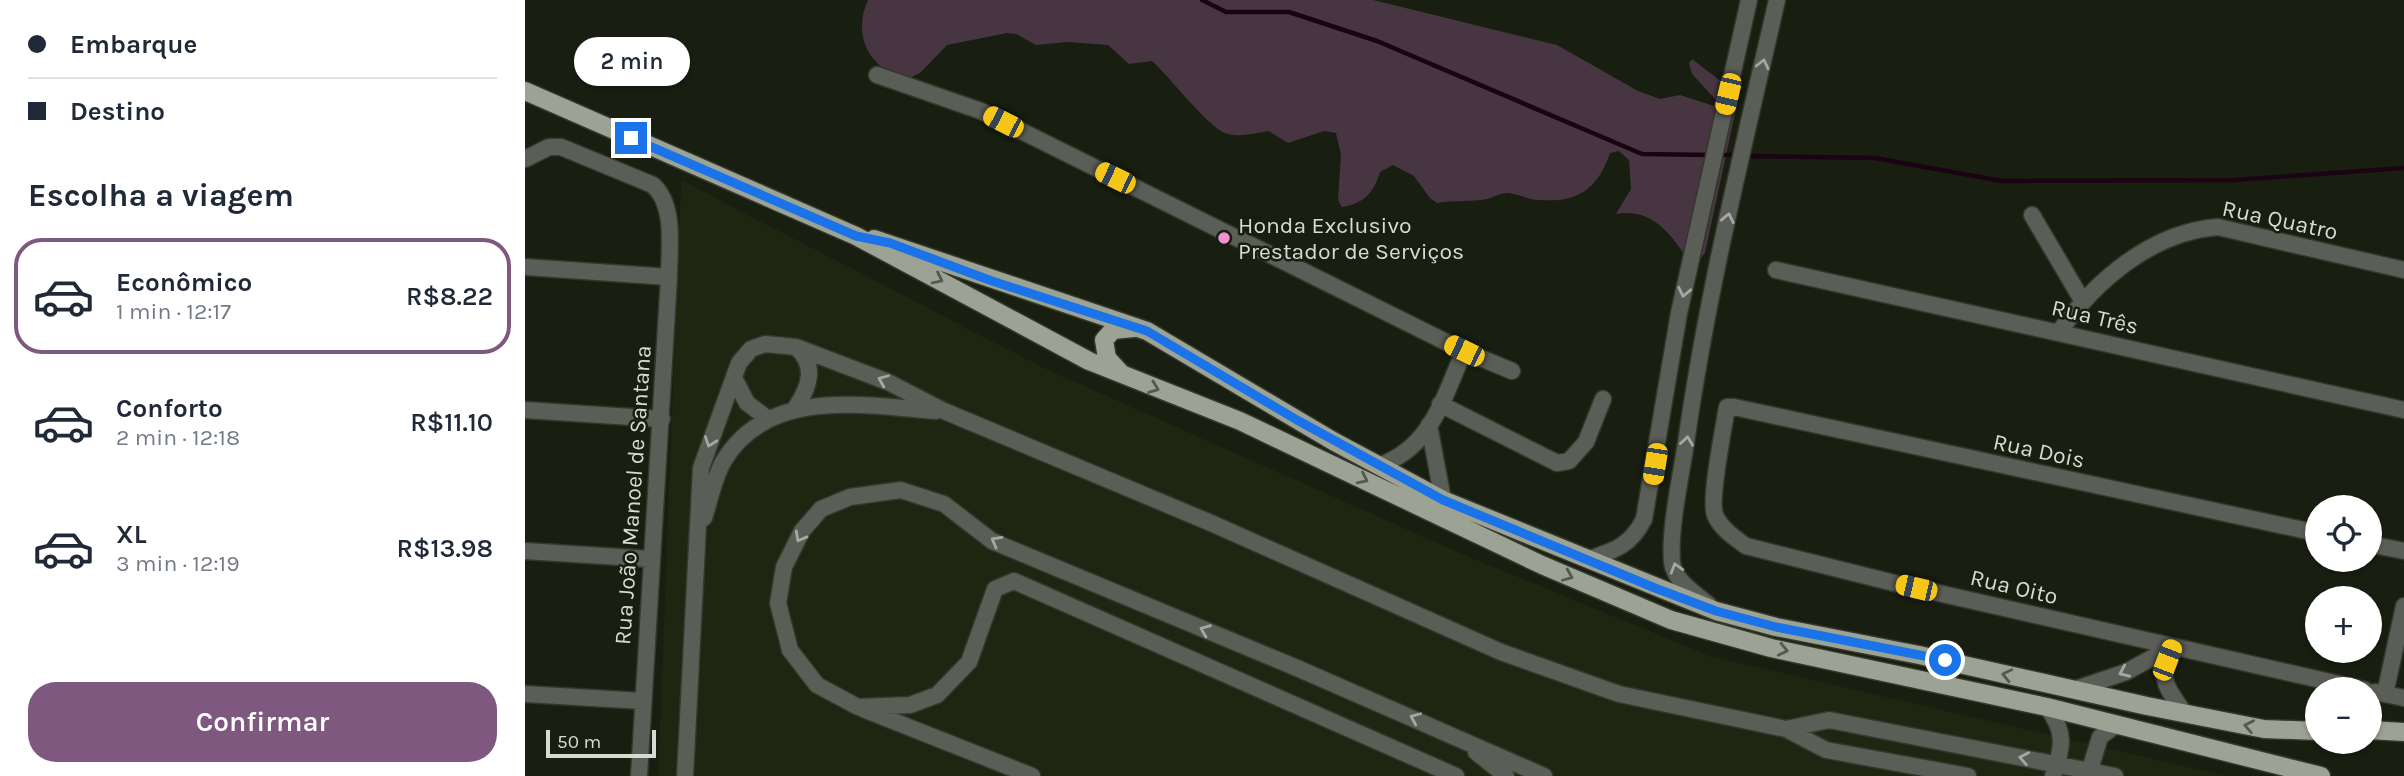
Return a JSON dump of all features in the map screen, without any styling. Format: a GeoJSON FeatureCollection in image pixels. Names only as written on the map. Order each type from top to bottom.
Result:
{"type":"FeatureCollection","features":[{"type":"Feature","properties":{"kind":"main road"},"geometry":{"type":"LineString","coordinates":[[527,89],[856,236],[984,302],[1069,352],[1127,378],[1249,425],[1542,565],[1671,620],[1771,648],[2047,707],[2321,776]]}},
{"type":"Feature","properties":{"kind":"main road"},"geometry":{"type":"LineString","coordinates":[[856,236],[890,243],[992,281],[1147,331],[1378,466],[1443,500],[1716,611],[1776,627],[1919,654],[2184,713],[2264,729],[2305,731]]}},
{"type":"Feature","properties":{"kind":"main road"},"geometry":{"type":"LineString","coordinates":[[1127,378],[1107,358],[1103,346],[1105,336],[1118,328],[1147,331]]}},
{"type":"Feature","properties":{"kind":"main road"},"geometry":{"type":"LineString","coordinates":[[2382,731],[2404,732]]}},
{"type":"Feature","properties":{"kind":"street"},"geometry":{"type":"LineString","coordinates":[[1589,559],[1626,546],[1636,536],[1644,519],[1679,313],[1749,0]]}},
{"type":"Feature","properties":{"kind":"street"},"geometry":{"type":"LineString","coordinates":[[1716,611],[1679,580],[1672,564],[1672,552],[1698,361],[1777,0]]}},
{"type":"Feature","properties":{"kind":"street"},"geometry":{"type":"LineString","coordinates":[[877,75],[981,111],[1464,351],[1512,371]]}},
{"type":"Feature","properties":{"kind":"street","name":"Rua João Manoel de Santana"},"geometry":{"type":"LineString","coordinates":[[525,159],[549,147],[571,151],[653,186],[660,191],[669,216],[669,277],[662,419],[639,776]]}},
{"type":"Feature","properties":{"kind":"street"},"geometry":{"type":"LineString","coordinates":[[2032,215],[2082,300]]}},
{"type":"Feature","properties":{"kind":"street","name":"Rua Quatro"},"geometry":{"type":"LineString","coordinates":[[2059,332],[2082,300],[2155,244],[2191,230],[2218,228],[2404,270]]}},
{"type":"Feature","properties":{"kind":"street"},"geometry":{"type":"LineString","coordinates":[[525,267],[669,277]]}},
{"type":"Feature","properties":{"kind":"street","name":"Rua Três"},"geometry":{"type":"LineString","coordinates":[[1776,270],[2404,410]]}},
{"type":"Feature","properties":{"kind":"street"},"geometry":{"type":"LineString","coordinates":[[685,776],[701,468],[739,363],[751,349],[765,344],[796,347],[888,382],[944,411],[1211,523],[1501,652],[1619,694],[1786,729],[1826,750],[1968,776]]}},
{"type":"Feature","properties":{"kind":"street"},"geometry":{"type":"LineString","coordinates":[[796,347],[807,358],[809,369],[808,390],[796,407]]}},
{"type":"Feature","properties":{"kind":"street"},"geometry":{"type":"LineString","coordinates":[[1378,466],[1401,458],[1421,440],[1464,351]]}},
{"type":"Feature","properties":{"kind":"street"},"geometry":{"type":"LineString","coordinates":[[734,378],[747,403],[768,419]]}},
{"type":"Feature","properties":{"kind":"street"},"geometry":{"type":"LineString","coordinates":[[1440,404],[1557,463],[1569,461],[1585,442],[1603,399]]}},
{"type":"Feature","properties":{"kind":"street"},"geometry":{"type":"LineString","coordinates":[[697,537],[722,463],[741,437],[768,419],[796,407],[874,406],[944,411]]}},
{"type":"Feature","properties":{"kind":"street","name":"Rua Oito"},"geometry":{"type":"LineString","coordinates":[[1753,410],[1727,407],[1715,496],[1715,514],[1727,532],[1746,546],[2309,677]]}},
{"type":"Feature","properties":{"kind":"street"},"geometry":{"type":"LineString","coordinates":[[525,410],[662,419]]}},
{"type":"Feature","properties":{"kind":"street","name":"Rua Dois"},"geometry":{"type":"LineString","coordinates":[[1753,410],[1844,433],[2305,530]]}},
{"type":"Feature","properties":{"kind":"street"},"geometry":{"type":"LineString","coordinates":[[1429,425],[1443,500]]}},
{"type":"Feature","properties":{"kind":"street"},"geometry":{"type":"LineString","coordinates":[[1032,776],[858,707],[817,685],[790,650],[778,603],[784,567],[802,531],[821,509],[850,497],[901,490],[944,504],[992,541],[1458,737],[1544,776]]}},
{"type":"Feature","properties":{"kind":"street"},"geometry":{"type":"LineString","coordinates":[[2382,547],[2404,551]]}},
{"type":"Feature","properties":{"kind":"street"},"geometry":{"type":"LineString","coordinates":[[525,551],[651,559]]}},
{"type":"Feature","properties":{"kind":"street"},"geometry":{"type":"LineString","coordinates":[[858,707],[911,705],[937,695],[969,662],[995,589],[1014,580],[1456,776]]}},
{"type":"Feature","properties":{"kind":"street"},"geometry":{"type":"LineString","coordinates":[[2378,677],[2404,606]]}},
{"type":"Feature","properties":{"kind":"street"},"geometry":{"type":"LineString","coordinates":[[2073,690],[2126,672],[2172,647]]}},
{"type":"Feature","properties":{"kind":"street"},"geometry":{"type":"LineString","coordinates":[[2172,647],[2162,674],[2164,683],[2184,713]]}},
{"type":"Feature","properties":{"kind":"street","name":"Rua Oito"},"geometry":{"type":"LineString","coordinates":[[2382,693],[2404,698]]}},
{"type":"Feature","properties":{"kind":"street"},"geometry":{"type":"LineString","coordinates":[[525,694],[643,701]]}},
{"type":"Feature","properties":{"kind":"street"},"geometry":{"type":"LineString","coordinates":[[2047,707],[2060,723],[2062,733],[2055,770]]}},
{"type":"Feature","properties":{"kind":"street"},"geometry":{"type":"LineString","coordinates":[[1786,729],[1829,720],[2055,770],[2115,776]]}},
{"type":"Feature","properties":{"kind":"street"},"geometry":{"type":"LineString","coordinates":[[2088,773],[2100,737],[2117,724]]}},
{"type":"Feature","properties":{"kind":"street"},"geometry":{"type":"LineString","coordinates":[[1871,759],[1876,729]]}},
{"type":"Feature","properties":{"kind":"street"},"geometry":{"type":"LineString","coordinates":[[1458,737],[1506,776]]}},
{"type":"Feature","properties":{"kind":"shaded area"},"geometry":{"type":"Polygon","coordinates":[[[868,0],[1373,0],[1557,45],[1638,91],[1660,99],[1680,95],[1714,106],[1715,99],[1692,74],[1689,63],[1692,59],[1739,95],[1705,253],[1696,264],[1690,263],[1660,225],[1640,215],[1616,214],[1631,189],[1629,160],[1619,151],[1610,153],[1593,184],[1576,196],[1566,199],[1536,200],[1508,193],[1481,200],[1437,203],[1414,176],[1393,165],[1380,172],[1367,196],[1342,207],[1338,200],[1341,155],[1336,133],[1324,131],[1288,143],[1269,131],[1241,135],[1225,133],[1217,129],[1152,61],[1129,64],[1108,45],[1068,42],[1036,45],[1016,34],[1007,33],[947,45],[920,73],[905,80],[882,67],[867,49],[862,26],[868,0]]]}},
{"type":"Feature","properties":{"kind":"shaded area"},"geometry":{"type":"Polygon","coordinates":[[[681,180],[1044,368],[1460,553],[1710,656],[2227,776],[658,776],[681,180]]]}},
{"type":"Feature","properties":{"kind":"waterway"},"geometry":{"type":"LineString","coordinates":[[1202,0],[1226,12],[1289,12],[1377,41],[1642,154],[1710,155]]}},
{"type":"Feature","properties":{"kind":"waterway"},"geometry":{"type":"LineString","coordinates":[[1718,155],[1738,155]]}},
{"type":"Feature","properties":{"kind":"waterway"},"geometry":{"type":"LineString","coordinates":[[1746,156],[1875,158],[2002,181],[2234,180],[2404,168]]}},
{"type":"Feature","properties":{"kind":"place","name":"Honda Exclusivo Prestador de Serviços"},"geometry":{"type":"Point","coordinates":[1224,238]}},
{"type":"Feature","properties":{"kind":"route"},"geometry":{"type":"LineString","coordinates":[[631,138],[856,236],[890,243],[992,281],[1147,331],[1297,420],[1443,500],[1655,588],[1716,611],[1776,627],[1945,660]]}}]}
